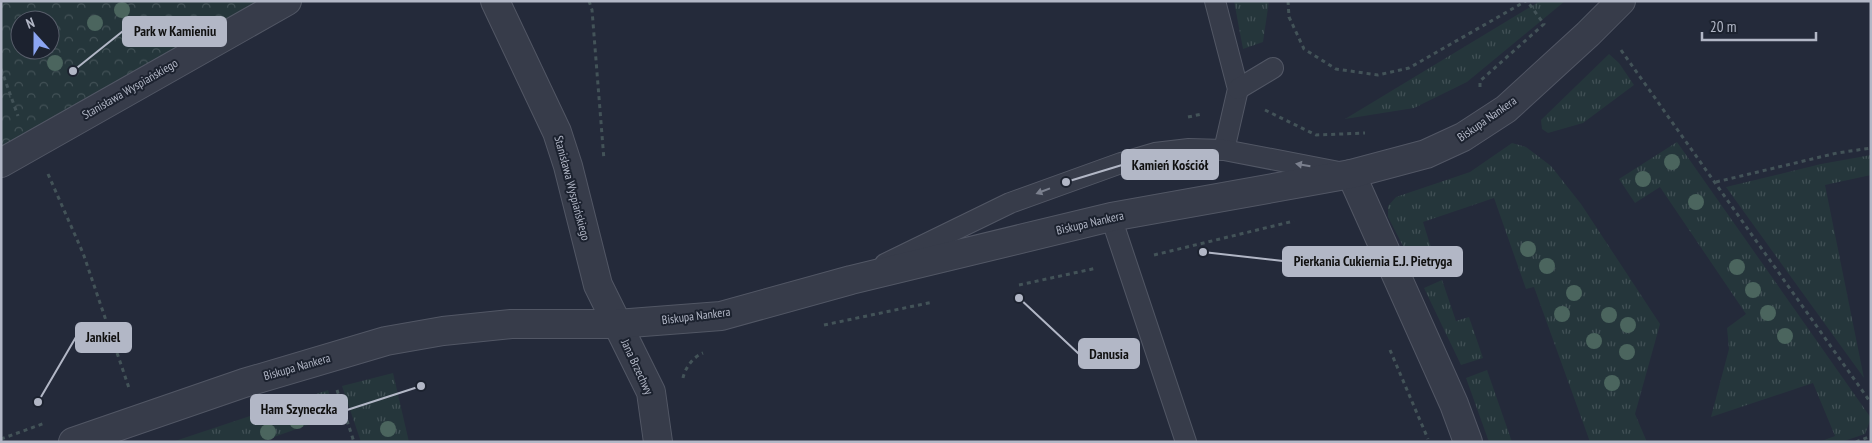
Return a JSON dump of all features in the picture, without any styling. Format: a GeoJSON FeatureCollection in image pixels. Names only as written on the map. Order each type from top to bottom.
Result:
{"type":"FeatureCollection","features":[{"type":"Feature","properties":{"kind":"street","name":"Stanisława Wyspiańskiego"},"geometry":{"type":"LineString","coordinates":[[1,163],[286,1]]}},
{"type":"Feature","properties":{"kind":"street","name":"Stanisława Wyspiańskiego"},"geometry":{"type":"LineString","coordinates":[[495,1],[557,132],[568,166],[598,285],[617,324]]}},
{"type":"Feature","properties":{"kind":"street","name":"Biskupa Nankera"},"geometry":{"type":"LineString","coordinates":[[73,442],[244,382],[386,341],[443,331],[511,324],[617,324],[721,316],[851,280],[1111,217],[1351,174],[1426,154],[1463,138],[1506,109],[1621,1]]}},
{"type":"Feature","properties":{"kind":"street"},"geometry":{"type":"LineString","coordinates":[[1351,174],[1454,404],[1468,442]]}},
{"type":"Feature","properties":{"kind":"street","name":"Jana Brzechwy"},"geometry":{"type":"LineString","coordinates":[[617,324],[651,392],[658,442]]}},
{"type":"Feature","properties":{"kind":"lane"},"geometry":{"type":"LineString","coordinates":[[1215,1],[1236,99],[1224,150]]}},
{"type":"Feature","properties":{"kind":"lane"},"geometry":{"type":"LineString","coordinates":[[1236,99],[1273,68]]}},
{"type":"Feature","properties":{"kind":"lane"},"geometry":{"type":"LineString","coordinates":[[851,280],[1010,203],[1155,153],[1189,149],[1224,150],[1351,174]]}},
{"type":"Feature","properties":{"kind":"lane"},"geometry":{"type":"LineString","coordinates":[[1111,217],[1186,442]]}},
{"type":"Feature","properties":{"kind":"path"},"geometry":{"type":"LineString","coordinates":[[589,1],[592,10],[604,168]]}},
{"type":"Feature","properties":{"kind":"path"},"geometry":{"type":"LineString","coordinates":[[1288,1],[1289,18],[1304,49],[1336,69],[1378,76],[1409,68],[1527,1],[1544,24],[1480,81],[1479,92],[1488,86]]}},
{"type":"Feature","properties":{"kind":"path"},"geometry":{"type":"LineString","coordinates":[[1621,49],[1871,403]]}},
{"type":"Feature","properties":{"kind":"path"},"geometry":{"type":"LineString","coordinates":[[1,69],[19,120],[34,145],[83,253],[131,393]]}},
{"type":"Feature","properties":{"kind":"path"},"geometry":{"type":"LineString","coordinates":[[1187,118],[1205,113],[1236,99],[1272,113],[1316,135],[1370,133]]}},
{"type":"Feature","properties":{"kind":"path"},"geometry":{"type":"LineString","coordinates":[[1716,182],[1837,153],[1871,148]]}},
{"type":"Feature","properties":{"kind":"path"},"geometry":{"type":"LineString","coordinates":[[823,325],[933,302]]}},
{"type":"Feature","properties":{"kind":"path"},"geometry":{"type":"LineString","coordinates":[[682,382],[685,369],[700,354],[709,351]]}},
{"type":"Feature","properties":{"kind":"path"},"geometry":{"type":"LineString","coordinates":[[336,388],[354,442]]}},
{"type":"Feature","properties":{"kind":"path"},"geometry":{"type":"LineString","coordinates":[[1856,442],[1871,436]]}},
{"type":"Feature","properties":{"kind":"green space"},"geometry":{"type":"Polygon","coordinates":[[[1,1],[269,1],[1,151],[1,1]]]}},
{"type":"Feature","properties":{"kind":"green space"},"geometry":{"type":"Polygon","coordinates":[[[1234,1],[1269,1],[1263,42],[1243,49],[1234,1]]]}},
{"type":"Feature","properties":{"kind":"green space"},"geometry":{"type":"Polygon","coordinates":[[[1540,1],[1565,1],[1467,82],[1414,108],[1345,119],[1540,1]]]}},
{"type":"Feature","properties":{"kind":"green space"},"geometry":{"type":"Polygon","coordinates":[[[1609,54],[1619,63],[1634,85],[1583,123],[1548,133],[1542,129],[1541,120],[1609,54]]]}},
{"type":"Feature","properties":{"kind":"green space"},"geometry":{"type":"Polygon","coordinates":[[[1677,142],[1871,418],[1865,434],[1841,442],[1819,442],[1835,436],[1813,383],[1711,417],[1729,349],[1727,328],[1746,314],[1660,187],[1635,203],[1619,179],[1677,142]]]}},
{"type":"Feature","properties":{"kind":"green space"},"geometry":{"type":"Polygon","coordinates":[[[1512,143],[1526,147],[1551,166],[1581,204],[1660,324],[1635,414],[1647,442],[1590,442],[1534,287],[1526,289],[1494,198],[1423,222],[1438,270],[1419,277],[1388,217],[1388,206],[1396,197],[1470,172],[1512,143]]]}},
{"type":"Feature","properties":{"kind":"green space"},"geometry":{"type":"Polygon","coordinates":[[[1871,155],[1871,175],[1825,185],[1864,378],[1726,187],[1821,164],[1871,155]]]}},
{"type":"Feature","properties":{"kind":"green space"},"geometry":{"type":"Polygon","coordinates":[[[1442,280],[1456,321],[1469,317],[1483,358],[1461,365],[1424,288],[1442,280]]]}},
{"type":"Feature","properties":{"kind":"green space"},"geometry":{"type":"Polygon","coordinates":[[[1487,370],[1512,442],[1489,442],[1466,378],[1487,370]]]}},
{"type":"Feature","properties":{"kind":"green space"},"geometry":{"type":"Polygon","coordinates":[[[393,373],[409,442],[361,442],[342,386],[393,373]]]}},
{"type":"Feature","properties":{"kind":"green space"},"geometry":{"type":"Polygon","coordinates":[[[328,390],[336,415],[260,442],[172,442],[328,390]]]}},
{"type":"Feature","properties":{"kind":"place","name":"Park w Kamieniu"},"geometry":{"type":"Point","coordinates":[73,71]}},
{"type":"Feature","properties":{"kind":"place","name":"Kamień Kościół"},"geometry":{"type":"Point","coordinates":[1066,182]}},
{"type":"Feature","properties":{"kind":"place","name":"Pierkania Cukiernia E.J. Pietryga"},"geometry":{"type":"Point","coordinates":[1203,252]}},
{"type":"Feature","properties":{"kind":"place","name":"Danusia"},"geometry":{"type":"Point","coordinates":[1019,298]}},
{"type":"Feature","properties":{"kind":"place","name":"Ham Szyneczka"},"geometry":{"type":"Point","coordinates":[421,386]}},
{"type":"Feature","properties":{"kind":"place","name":"Jankiel"},"geometry":{"type":"Point","coordinates":[38,402]}}]}
